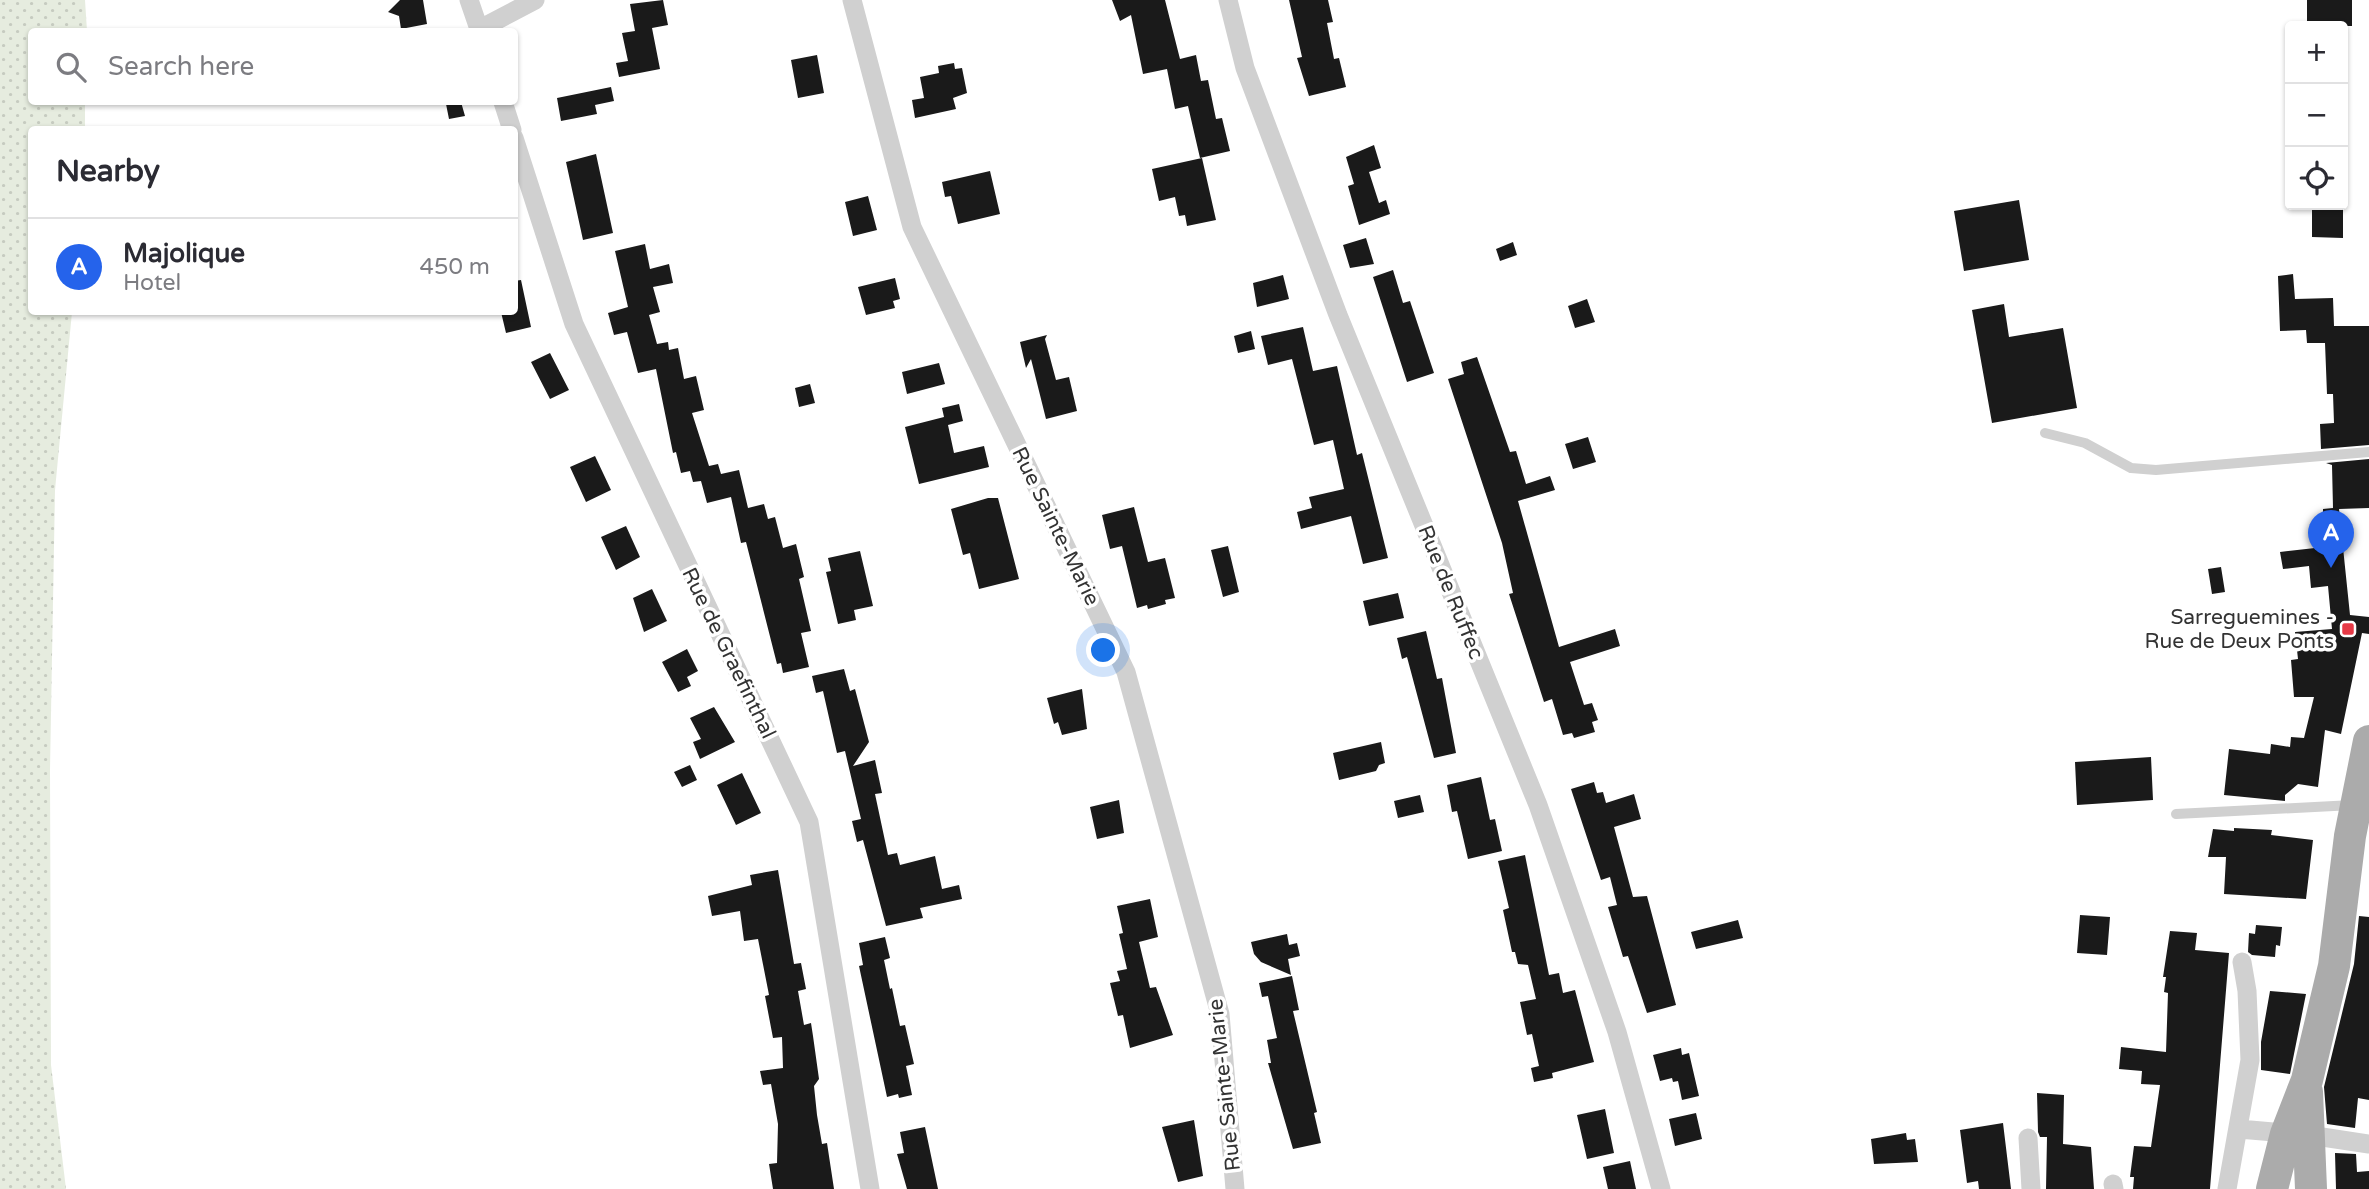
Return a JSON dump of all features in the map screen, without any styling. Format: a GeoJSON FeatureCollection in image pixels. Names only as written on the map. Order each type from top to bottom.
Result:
{"type":"FeatureCollection","features":[{"type":"Feature","properties":{"kind":"main road"},"geometry":{"type":"LineString","coordinates":[[2272,1189],[2297,1134],[2334,966],[2355,805],[2369,741]]}},
{"type":"Feature","properties":{"kind":"main road"},"geometry":{"type":"LineString","coordinates":[[2297,1134],[2311,1189]]}},
{"type":"Feature","properties":{"kind":"street"},"geometry":{"type":"LineString","coordinates":[[469,0],[479,28]]}},
{"type":"Feature","properties":{"kind":"street"},"geometry":{"type":"LineString","coordinates":[[484,28],[535,0]]}},
{"type":"Feature","properties":{"kind":"street","name":"Rue Sainte-Marie"},"geometry":{"type":"LineString","coordinates":[[852,0],[912,226],[1126,672],[1220,1014],[1235,1189]]}},
{"type":"Feature","properties":{"kind":"street","name":"Rue de Ruffec"},"geometry":{"type":"LineString","coordinates":[[1228,0],[1245,68],[1338,315],[1538,805],[1617,1032],[1661,1189]]}},
{"type":"Feature","properties":{"kind":"street"},"geometry":{"type":"LineString","coordinates":[[504,105],[511,126]]}},
{"type":"Feature","properties":{"kind":"street","name":"Rue de Graefinthal"},"geometry":{"type":"LineString","coordinates":[[518,150],[574,324],[809,822],[870,1189]]}},
{"type":"Feature","properties":{"kind":"street"},"geometry":{"type":"LineString","coordinates":[[2227,1189],[2250,1060],[2247,991],[2242,962]]}},
{"type":"Feature","properties":{"kind":"street"},"geometry":{"type":"LineString","coordinates":[[2239,1129],[2369,1144]]}},
{"type":"Feature","properties":{"kind":"street"},"geometry":{"type":"LineString","coordinates":[[2028,1138],[2031,1189]]}},
{"type":"Feature","properties":{"kind":"lane"},"geometry":{"type":"LineString","coordinates":[[2045,433],[2085,443],[2131,468],[2156,471],[2369,452]]}},
{"type":"Feature","properties":{"kind":"lane"},"geometry":{"type":"LineString","coordinates":[[2176,814],[2309,808],[2340,803],[2355,805]]}},
{"type":"Feature","properties":{"kind":"shaded area"},"geometry":{"type":"Polygon","coordinates":[[[0,0],[85,0],[87,28],[28,28],[28,105],[85,105],[85,126],[28,126],[28,315],[72,315],[55,490],[50,770],[51,1065],[66,1189],[0,1189],[0,0]]]}},
{"type":"Feature","properties":{"kind":"building"},"geometry":{"type":"Polygon","coordinates":[[[400,0],[423,0],[427,24],[401,28],[399,16],[388,12],[400,0]]]}},
{"type":"Feature","properties":{"kind":"building"},"geometry":{"type":"Polygon","coordinates":[[[663,0],[668,25],[652,28],[660,69],[619,77],[616,63],[628,61],[622,33],[635,31],[630,4],[663,0]]]}},
{"type":"Feature","properties":{"kind":"building"},"geometry":{"type":"Polygon","coordinates":[[[1112,0],[1165,0],[1180,59],[1196,55],[1201,81],[1208,80],[1216,119],[1222,118],[1230,151],[1200,158],[1188,106],[1175,109],[1167,69],[1143,74],[1131,15],[1120,21],[1112,0]]]}},
{"type":"Feature","properties":{"kind":"building"},"geometry":{"type":"Polygon","coordinates":[[[1289,0],[1328,0],[1333,22],[1327,23],[1334,59],[1339,58],[1346,87],[1309,96],[1297,58],[1302,57],[1289,0]]]}},
{"type":"Feature","properties":{"kind":"building"},"geometry":{"type":"Polygon","coordinates":[[[2307,0],[2352,0],[2352,26],[2348,26],[2348,21],[2307,21],[2307,0]]]}},
{"type":"Feature","properties":{"kind":"building"},"geometry":{"type":"Polygon","coordinates":[[[817,55],[824,93],[798,98],[791,60],[817,55]]]}},
{"type":"Feature","properties":{"kind":"building"},"geometry":{"type":"Polygon","coordinates":[[[954,63],[955,69],[962,68],[967,93],[953,98],[956,109],[915,118],[912,100],[924,98],[920,77],[939,73],[938,66],[954,63]]]}},
{"type":"Feature","properties":{"kind":"building"},"geometry":{"type":"Polygon","coordinates":[[[611,87],[614,101],[595,105],[597,114],[561,121],[557,98],[611,87]]]}},
{"type":"Feature","properties":{"kind":"building"},"geometry":{"type":"Polygon","coordinates":[[[446,105],[462,105],[465,116],[449,119],[446,105]]]}},
{"type":"Feature","properties":{"kind":"building"},"geometry":{"type":"Polygon","coordinates":[[[1374,145],[1381,168],[1369,172],[1379,203],[1386,200],[1390,214],[1359,225],[1348,186],[1354,184],[1346,157],[1374,145]]]}},
{"type":"Feature","properties":{"kind":"building"},"geometry":{"type":"Polygon","coordinates":[[[596,154],[613,233],[583,240],[566,162],[596,154]]]}},
{"type":"Feature","properties":{"kind":"building"},"geometry":{"type":"Polygon","coordinates":[[[1202,158],[1216,220],[1187,226],[1185,215],[1179,216],[1175,197],[1159,201],[1152,169],[1202,158]]]}},
{"type":"Feature","properties":{"kind":"building"},"geometry":{"type":"Polygon","coordinates":[[[990,171],[1000,214],[958,224],[951,196],[945,197],[942,182],[990,171]]]}},
{"type":"Feature","properties":{"kind":"building"},"geometry":{"type":"Polygon","coordinates":[[[868,196],[877,230],[853,236],[845,202],[868,196]]]}},
{"type":"Feature","properties":{"kind":"building"},"geometry":{"type":"Polygon","coordinates":[[[2019,200],[2029,260],[1964,271],[1954,211],[2019,200]]]}},
{"type":"Feature","properties":{"kind":"building"},"geometry":{"type":"Polygon","coordinates":[[[2312,210],[2343,210],[2343,238],[2312,237],[2312,210]]]}},
{"type":"Feature","properties":{"kind":"building"},"geometry":{"type":"Polygon","coordinates":[[[1366,238],[1374,264],[1350,268],[1343,245],[1366,238]]]}},
{"type":"Feature","properties":{"kind":"building"},"geometry":{"type":"Polygon","coordinates":[[[1513,242],[1517,255],[1500,261],[1496,249],[1513,242]]]}},
{"type":"Feature","properties":{"kind":"building"},"geometry":{"type":"Polygon","coordinates":[[[645,244],[650,269],[669,264],[673,283],[653,287],[660,312],[649,315],[657,344],[668,342],[669,350],[678,348],[684,379],[696,376],[704,410],[692,413],[709,466],[718,464],[721,474],[739,470],[748,508],[764,504],[768,519],[775,517],[783,548],[796,544],[804,577],[799,579],[811,631],[801,633],[809,667],[783,673],[781,663],[777,664],[746,542],[741,543],[731,497],[707,503],[701,481],[693,482],[690,471],[681,473],[676,452],[673,453],[656,369],[638,373],[627,332],[614,335],[608,313],[628,307],[615,251],[645,244]]]}},
{"type":"Feature","properties":{"kind":"building"},"geometry":{"type":"Polygon","coordinates":[[[1393,270],[1403,303],[1410,301],[1434,373],[1407,382],[1373,277],[1393,270]]]}},
{"type":"Feature","properties":{"kind":"building"},"geometry":{"type":"Polygon","coordinates":[[[2293,274],[2295,299],[2333,298],[2334,326],[2369,326],[2369,445],[2321,449],[2320,424],[2334,423],[2333,394],[2327,394],[2325,343],[2307,343],[2306,330],[2280,331],[2278,276],[2293,274]]]}},
{"type":"Feature","properties":{"kind":"building"},"geometry":{"type":"Polygon","coordinates":[[[1283,275],[1289,299],[1257,307],[1253,283],[1283,275]]]}},
{"type":"Feature","properties":{"kind":"building"},"geometry":{"type":"Polygon","coordinates":[[[895,278],[900,299],[893,301],[895,308],[866,315],[858,287],[895,278]]]}},
{"type":"Feature","properties":{"kind":"building"},"geometry":{"type":"Polygon","coordinates":[[[518,280],[521,280],[531,327],[506,333],[502,315],[518,315],[518,280]]]}},
{"type":"Feature","properties":{"kind":"building"},"geometry":{"type":"Polygon","coordinates":[[[1587,299],[1595,322],[1575,328],[1568,306],[1587,299]]]}},
{"type":"Feature","properties":{"kind":"building"},"geometry":{"type":"Polygon","coordinates":[[[2004,304],[2009,337],[2063,328],[2077,408],[1992,423],[1972,310],[2004,304]]]}},
{"type":"Feature","properties":{"kind":"building"},"geometry":{"type":"Polygon","coordinates":[[[1303,327],[1313,371],[1337,366],[1357,455],[1362,453],[1388,558],[1363,564],[1351,516],[1301,529],[1297,512],[1312,508],[1309,497],[1344,489],[1333,440],[1314,445],[1292,359],[1268,365],[1261,336],[1303,327]]]}},
{"type":"Feature","properties":{"kind":"building"},"geometry":{"type":"Polygon","coordinates":[[[1251,331],[1255,349],[1238,353],[1234,336],[1251,331]]]}},
{"type":"Feature","properties":{"kind":"building"},"geometry":{"type":"Polygon","coordinates":[[[1047,335],[1045,339],[1056,380],[1069,377],[1077,411],[1046,419],[1031,359],[1026,368],[1020,342],[1047,335]]]}},
{"type":"Feature","properties":{"kind":"building"},"geometry":{"type":"Polygon","coordinates":[[[550,353],[569,390],[550,399],[531,362],[550,353]]]}},
{"type":"Feature","properties":{"kind":"building"},"geometry":{"type":"Polygon","coordinates":[[[1477,357],[1510,452],[1516,451],[1526,484],[1550,476],[1555,490],[1518,501],[1559,647],[1615,629],[1620,646],[1570,662],[1584,705],[1592,703],[1598,720],[1592,722],[1595,732],[1574,738],[1572,733],[1563,735],[1552,699],[1544,702],[1509,594],[1513,593],[1502,543],[1448,379],[1464,374],[1461,362],[1477,357]]]}},
{"type":"Feature","properties":{"kind":"building"},"geometry":{"type":"Polygon","coordinates":[[[939,363],[945,384],[907,394],[902,372],[939,363]]]}},
{"type":"Feature","properties":{"kind":"building"},"geometry":{"type":"Polygon","coordinates":[[[810,384],[815,403],[799,407],[795,388],[810,384]]]}},
{"type":"Feature","properties":{"kind":"building"},"geometry":{"type":"Polygon","coordinates":[[[959,404],[963,421],[948,425],[954,453],[984,446],[989,467],[919,484],[905,427],[944,417],[942,408],[959,404]]]}},
{"type":"Feature","properties":{"kind":"building"},"geometry":{"type":"Polygon","coordinates":[[[1588,437],[1596,462],[1573,469],[1565,444],[1588,437]]]}},
{"type":"Feature","properties":{"kind":"building"},"geometry":{"type":"Polygon","coordinates":[[[595,456],[611,490],[586,502],[570,467],[595,456]]]}},
{"type":"Feature","properties":{"kind":"building"},"geometry":{"type":"Polygon","coordinates":[[[2369,459],[2369,508],[2339,509],[2350,615],[2369,617],[2369,634],[2362,633],[2341,734],[2325,730],[2318,787],[2298,784],[2285,795],[2285,801],[2224,795],[2229,749],[2270,754],[2271,744],[2290,747],[2291,737],[2304,738],[2314,697],[2294,697],[2291,660],[2298,659],[2295,632],[2332,629],[2328,586],[2311,588],[2309,566],[2283,569],[2280,552],[2315,548],[2313,529],[2323,529],[2323,509],[2333,508],[2332,465],[2326,463],[2369,459]]]}},
{"type":"Feature","properties":{"kind":"building"},"geometry":{"type":"Polygon","coordinates":[[[988,498],[998,498],[1019,579],[979,589],[970,553],[963,555],[951,509],[988,498]]]}},
{"type":"Feature","properties":{"kind":"building"},"geometry":{"type":"Polygon","coordinates":[[[1134,507],[1148,562],[1165,558],[1175,598],[1165,600],[1166,604],[1148,609],[1147,605],[1137,608],[1122,546],[1110,549],[1102,515],[1134,507]]]}},
{"type":"Feature","properties":{"kind":"building"},"geometry":{"type":"Polygon","coordinates":[[[626,526],[640,557],[616,570],[601,537],[626,526]]]}},
{"type":"Feature","properties":{"kind":"building"},"geometry":{"type":"Polygon","coordinates":[[[1228,546],[1239,592],[1223,597],[1211,550],[1228,546]]]}},
{"type":"Feature","properties":{"kind":"building"},"geometry":{"type":"Polygon","coordinates":[[[860,551],[873,606],[854,610],[856,620],[838,624],[826,572],[831,571],[828,558],[860,551]]]}},
{"type":"Feature","properties":{"kind":"building"},"geometry":{"type":"Polygon","coordinates":[[[2221,567],[2225,592],[2212,594],[2208,569],[2221,567]]]}},
{"type":"Feature","properties":{"kind":"building"},"geometry":{"type":"Polygon","coordinates":[[[652,589],[667,621],[644,632],[633,598],[652,589]]]}},
{"type":"Feature","properties":{"kind":"building"},"geometry":{"type":"Polygon","coordinates":[[[1398,593],[1404,618],[1369,626],[1363,601],[1398,593]]]}},
{"type":"Feature","properties":{"kind":"building"},"geometry":{"type":"Polygon","coordinates":[[[1426,631],[1437,679],[1442,678],[1456,753],[1434,758],[1407,657],[1402,659],[1397,638],[1426,631]]]}},
{"type":"Feature","properties":{"kind":"building"},"geometry":{"type":"Polygon","coordinates":[[[687,649],[698,671],[687,677],[691,686],[678,692],[662,662],[687,649]]]}},
{"type":"Feature","properties":{"kind":"building"},"geometry":{"type":"Polygon","coordinates":[[[844,669],[850,691],[855,689],[869,742],[853,766],[875,760],[882,793],[875,794],[888,855],[897,853],[900,865],[935,856],[942,889],[959,885],[962,899],[920,908],[923,918],[886,926],[863,840],[857,842],[852,821],[861,819],[845,751],[837,753],[823,691],[816,693],[812,676],[844,669]]]}},
{"type":"Feature","properties":{"kind":"building"},"geometry":{"type":"Polygon","coordinates":[[[1082,689],[1087,729],[1062,735],[1058,722],[1054,724],[1047,698],[1082,689]]]}},
{"type":"Feature","properties":{"kind":"building"},"geometry":{"type":"Polygon","coordinates":[[[714,707],[735,742],[700,759],[693,742],[701,739],[690,718],[714,707]]]}},
{"type":"Feature","properties":{"kind":"building"},"geometry":{"type":"Polygon","coordinates":[[[1381,742],[1385,763],[1379,765],[1376,771],[1339,780],[1333,753],[1381,742]]]}},
{"type":"Feature","properties":{"kind":"building"},"geometry":{"type":"Polygon","coordinates":[[[2151,757],[2153,800],[2077,805],[2075,762],[2151,757]]]}},
{"type":"Feature","properties":{"kind":"building"},"geometry":{"type":"Polygon","coordinates":[[[690,765],[697,780],[682,787],[674,772],[690,765]]]}},
{"type":"Feature","properties":{"kind":"building"},"geometry":{"type":"Polygon","coordinates":[[[742,773],[761,813],[736,825],[717,785],[742,773]]]}},
{"type":"Feature","properties":{"kind":"building"},"geometry":{"type":"Polygon","coordinates":[[[1481,777],[1490,820],[1495,819],[1502,851],[1468,859],[1457,811],[1452,812],[1447,785],[1481,777]]]}},
{"type":"Feature","properties":{"kind":"building"},"geometry":{"type":"Polygon","coordinates":[[[1594,782],[1597,793],[1603,792],[1606,803],[1634,794],[1641,819],[1614,827],[1633,897],[1647,896],[1676,1005],[1647,1013],[1628,956],[1623,957],[1608,907],[1617,905],[1610,877],[1601,880],[1571,789],[1594,782]]]}},
{"type":"Feature","properties":{"kind":"building"},"geometry":{"type":"Polygon","coordinates":[[[1420,795],[1424,812],[1398,818],[1394,801],[1420,795]]]}},
{"type":"Feature","properties":{"kind":"building"},"geometry":{"type":"Polygon","coordinates":[[[1119,800],[1124,833],[1097,839],[1090,807],[1119,800]]]}},
{"type":"Feature","properties":{"kind":"building"},"geometry":{"type":"Polygon","coordinates":[[[2234,828],[2272,830],[2271,835],[2313,840],[2306,899],[2224,894],[2226,857],[2208,857],[2213,829],[2234,831],[2234,828]]]}},
{"type":"Feature","properties":{"kind":"building"},"geometry":{"type":"Polygon","coordinates":[[[1525,855],[1549,975],[1559,973],[1563,993],[1575,990],[1594,1062],[1552,1073],[1553,1078],[1534,1082],[1531,1068],[1539,1066],[1532,1034],[1527,1035],[1520,1002],[1536,999],[1528,965],[1518,964],[1515,952],[1512,952],[1503,910],[1509,908],[1498,861],[1525,855]]]}},
{"type":"Feature","properties":{"kind":"building"},"geometry":{"type":"Polygon","coordinates":[[[778,870],[794,964],[801,963],[806,989],[798,991],[804,1025],[811,1023],[819,1079],[814,1086],[817,1115],[822,1144],[827,1143],[834,1189],[773,1189],[769,1164],[777,1163],[778,1124],[771,1084],[763,1085],[760,1071],[783,1068],[782,1037],[773,1038],[765,996],[769,995],[758,939],[744,941],[740,911],[712,916],[708,896],[752,885],[750,875],[778,870]]]}},
{"type":"Feature","properties":{"kind":"building"},"geometry":{"type":"Polygon","coordinates":[[[1150,899],[1158,937],[1139,942],[1150,988],[1156,987],[1173,1035],[1130,1048],[1123,1015],[1118,1016],[1110,983],[1120,981],[1117,971],[1127,969],[1119,934],[1123,933],[1117,906],[1150,899]]]}},
{"type":"Feature","properties":{"kind":"building"},"geometry":{"type":"Polygon","coordinates":[[[2080,915],[2110,917],[2107,955],[2077,953],[2080,915]]]}},
{"type":"Feature","properties":{"kind":"building"},"geometry":{"type":"Polygon","coordinates":[[[2359,916],[2369,917],[2369,1100],[2358,1098],[2355,1128],[2327,1124],[2324,1087],[2354,964],[2359,916]]]}},
{"type":"Feature","properties":{"kind":"building"},"geometry":{"type":"Polygon","coordinates":[[[1738,920],[1743,938],[1696,949],[1691,932],[1738,920]]]}},
{"type":"Feature","properties":{"kind":"building"},"geometry":{"type":"Polygon","coordinates":[[[2256,925],[2282,927],[2280,946],[2276,945],[2275,957],[2252,955],[2248,952],[2249,933],[2255,934],[2256,925]]]}},
{"type":"Feature","properties":{"kind":"building"},"geometry":{"type":"Polygon","coordinates":[[[2170,931],[2197,933],[2195,950],[2229,953],[2210,1189],[2133,1189],[2134,1177],[2130,1177],[2134,1146],[2151,1147],[2160,1085],[2141,1084],[2142,1071],[2119,1069],[2121,1047],[2166,1052],[2168,993],[2164,992],[2166,977],[2163,977],[2170,931]]]}},
{"type":"Feature","properties":{"kind":"building"},"geometry":{"type":"Polygon","coordinates":[[[1287,934],[1289,945],[1297,943],[1300,956],[1288,959],[1291,975],[1261,962],[1254,954],[1251,942],[1287,934]]]}},
{"type":"Feature","properties":{"kind":"building"},"geometry":{"type":"Polygon","coordinates":[[[885,937],[890,958],[884,960],[890,989],[892,988],[900,1026],[905,1025],[914,1064],[906,1066],[912,1095],[899,1098],[898,1094],[887,1097],[859,966],[863,965],[859,943],[885,937]]]}},
{"type":"Feature","properties":{"kind":"building"},"geometry":{"type":"Polygon","coordinates":[[[1292,976],[1299,1010],[1293,1011],[1317,1112],[1314,1113],[1321,1143],[1293,1149],[1268,1063],[1271,1063],[1267,1040],[1277,1038],[1268,996],[1262,997],[1259,983],[1292,976]]]}},
{"type":"Feature","properties":{"kind":"building"},"geometry":{"type":"Polygon","coordinates":[[[2270,991],[2306,994],[2290,1074],[2261,1070],[2261,1042],[2270,991]]]}},
{"type":"Feature","properties":{"kind":"building"},"geometry":{"type":"Polygon","coordinates":[[[1681,1048],[1682,1055],[1689,1053],[1699,1096],[1682,1100],[1678,1081],[1673,1082],[1672,1078],[1660,1081],[1653,1055],[1681,1048]]]}},
{"type":"Feature","properties":{"kind":"building"},"geometry":{"type":"Polygon","coordinates":[[[2037,1093],[2064,1095],[2063,1144],[2091,1147],[2094,1189],[2046,1189],[2047,1137],[2040,1137],[2038,1132],[2037,1093]]]}},
{"type":"Feature","properties":{"kind":"building"},"geometry":{"type":"Polygon","coordinates":[[[1605,1109],[1614,1153],[1587,1159],[1577,1115],[1605,1109]]]}},
{"type":"Feature","properties":{"kind":"building"},"geometry":{"type":"Polygon","coordinates":[[[1696,1113],[1702,1139],[1675,1146],[1669,1119],[1696,1113]]]}},
{"type":"Feature","properties":{"kind":"building"},"geometry":{"type":"Polygon","coordinates":[[[1194,1120],[1203,1176],[1178,1182],[1162,1127],[1194,1120]]]}},
{"type":"Feature","properties":{"kind":"building"},"geometry":{"type":"Polygon","coordinates":[[[2003,1123],[2011,1189],[1979,1189],[1978,1181],[1967,1183],[1960,1130],[2003,1123]]]}},
{"type":"Feature","properties":{"kind":"building"},"geometry":{"type":"Polygon","coordinates":[[[925,1127],[938,1189],[907,1189],[897,1154],[904,1153],[900,1132],[925,1127]]]}},
{"type":"Feature","properties":{"kind":"building"},"geometry":{"type":"Polygon","coordinates":[[[1906,1133],[1907,1140],[1915,1139],[1918,1162],[1874,1164],[1871,1139],[1906,1133]]]}},
{"type":"Feature","properties":{"kind":"building"},"geometry":{"type":"Polygon","coordinates":[[[2335,1153],[2356,1154],[2357,1172],[2369,1171],[2369,1189],[2336,1189],[2335,1153]]]}},
{"type":"Feature","properties":{"kind":"building"},"geometry":{"type":"Polygon","coordinates":[[[1630,1161],[1636,1189],[1608,1189],[1603,1167],[1630,1161]]]}},
{"type":"Feature","properties":{"kind":"place","name":"Majolique"},"geometry":{"type":"Point","coordinates":[2331,568]}},
{"type":"Feature","properties":{"kind":"place","name":"Sarreguemines - Rue de Deux Ponts"},"geometry":{"type":"Point","coordinates":[2348,629]}}]}
